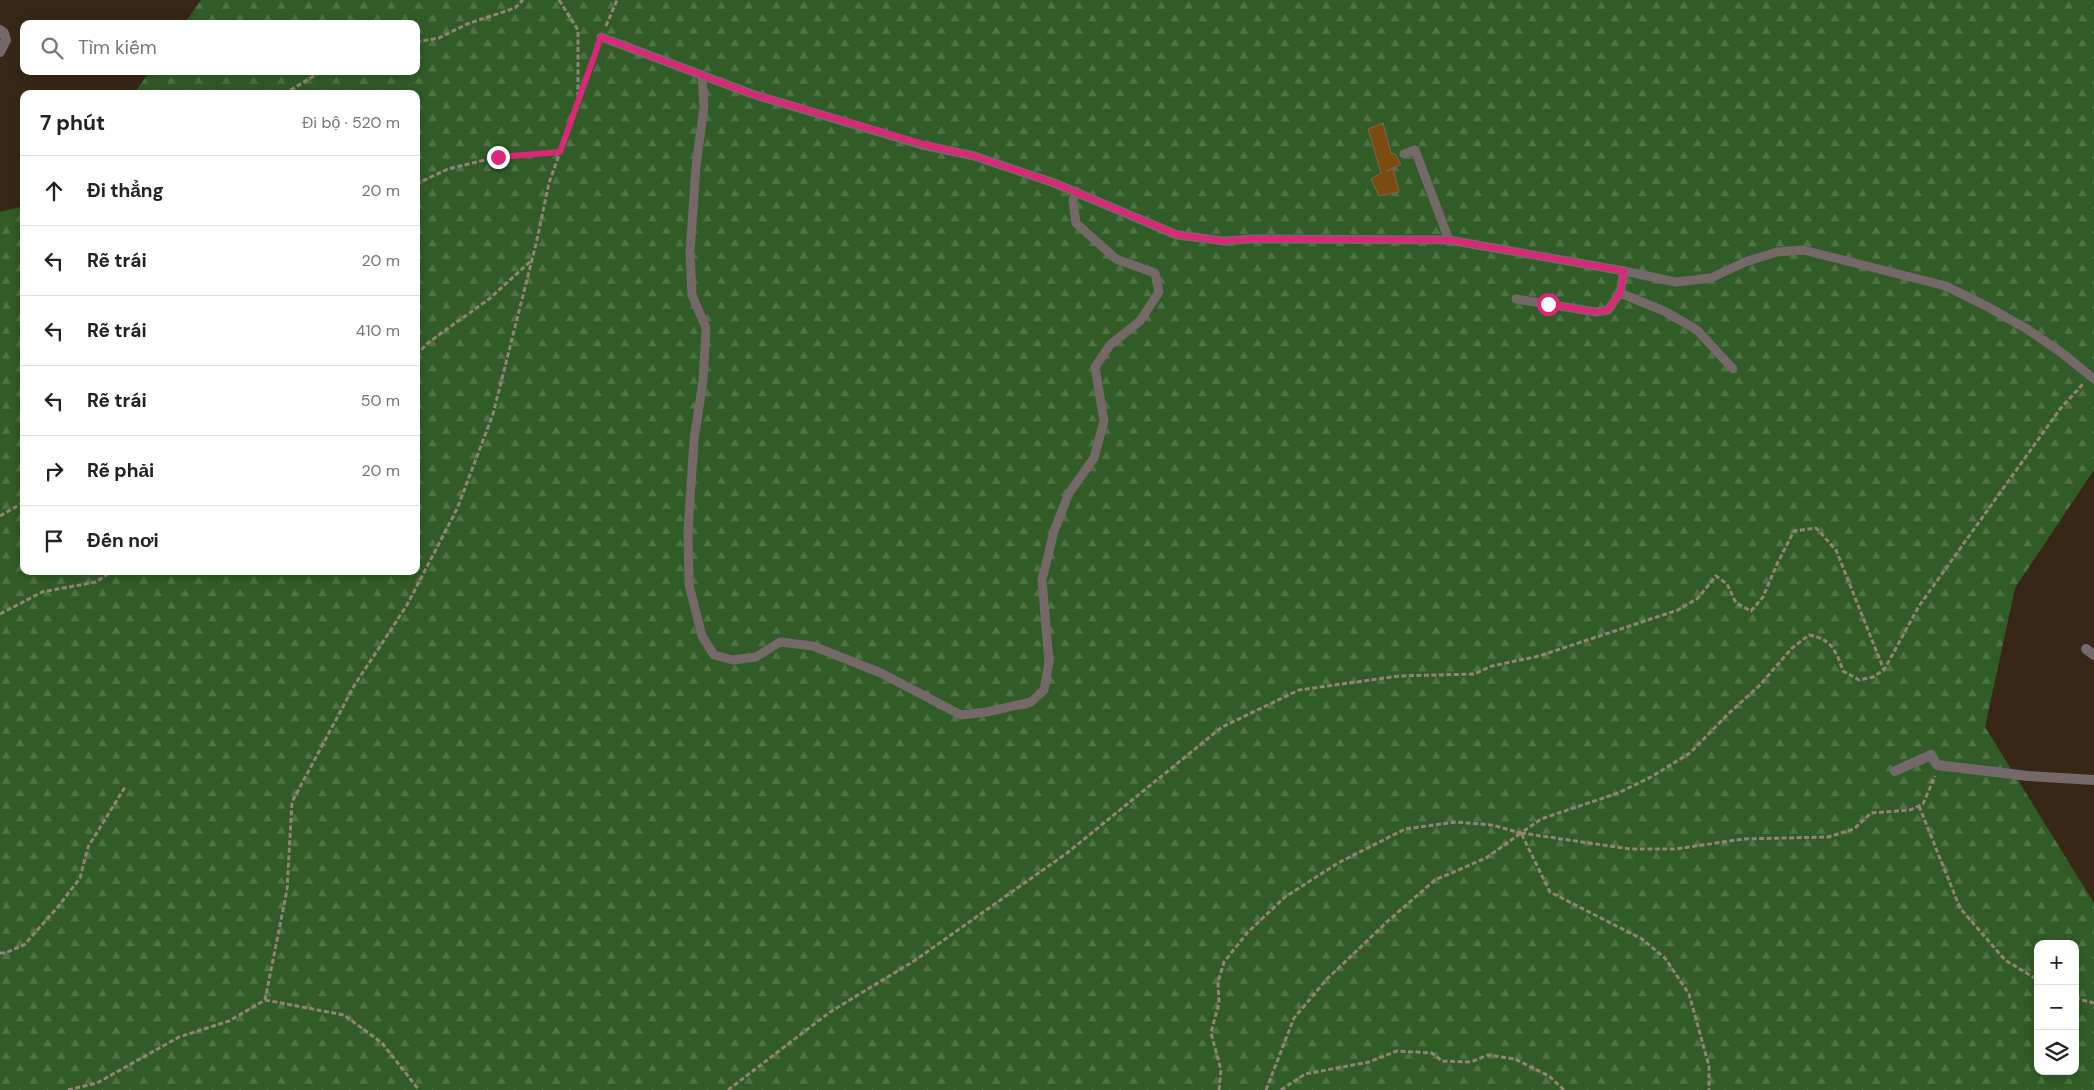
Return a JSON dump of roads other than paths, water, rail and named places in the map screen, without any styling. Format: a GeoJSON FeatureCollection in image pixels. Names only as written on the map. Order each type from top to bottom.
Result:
{"type":"FeatureCollection","features":[{"type":"Feature","properties":{"kind":"street"},"geometry":{"type":"LineString","coordinates":[[0,30],[4,33],[6,40],[0,52]]}},
{"type":"Feature","properties":{"kind":"street"},"geometry":{"type":"LineString","coordinates":[[1895,771],[1931,755],[1938,765],[2028,776],[2094,780]]}},
{"type":"Feature","properties":{"kind":"lane"},"geometry":{"type":"LineString","coordinates":[[601,37],[752,94],[922,144],[974,156],[1076,191],[1178,235],[1224,241],[1251,239],[1449,240],[1676,282],[1712,278],[1745,262],[1776,252],[1803,250],[1946,286],[2026,329],[2062,353],[2092,377]]}},
{"type":"Feature","properties":{"kind":"lane"},"geometry":{"type":"LineString","coordinates":[[702,75],[704,107],[696,166],[690,253],[692,294],[706,328],[703,381],[694,440],[688,531],[688,585],[702,636],[714,655],[733,660],[756,656],[780,642],[813,646],[881,673],[912,688],[938,704],[961,714],[987,712],[1031,702],[1044,690],[1049,662],[1042,580],[1054,531],[1069,493],[1094,458],[1104,421],[1095,367],[1110,345],[1140,321],[1160,292],[1155,273],[1116,259],[1076,223],[1073,201],[1076,191]]}},
{"type":"Feature","properties":{"kind":"lane"},"geometry":{"type":"LineString","coordinates":[[1404,154],[1415,150],[1449,240]]}},
{"type":"Feature","properties":{"kind":"lane"},"geometry":{"type":"LineString","coordinates":[[1516,299],[1596,312],[1608,310],[1620,293],[1624,271]]}},
{"type":"Feature","properties":{"kind":"lane"},"geometry":{"type":"LineString","coordinates":[[1620,293],[1664,311],[1697,330],[1734,369]]}}]}
